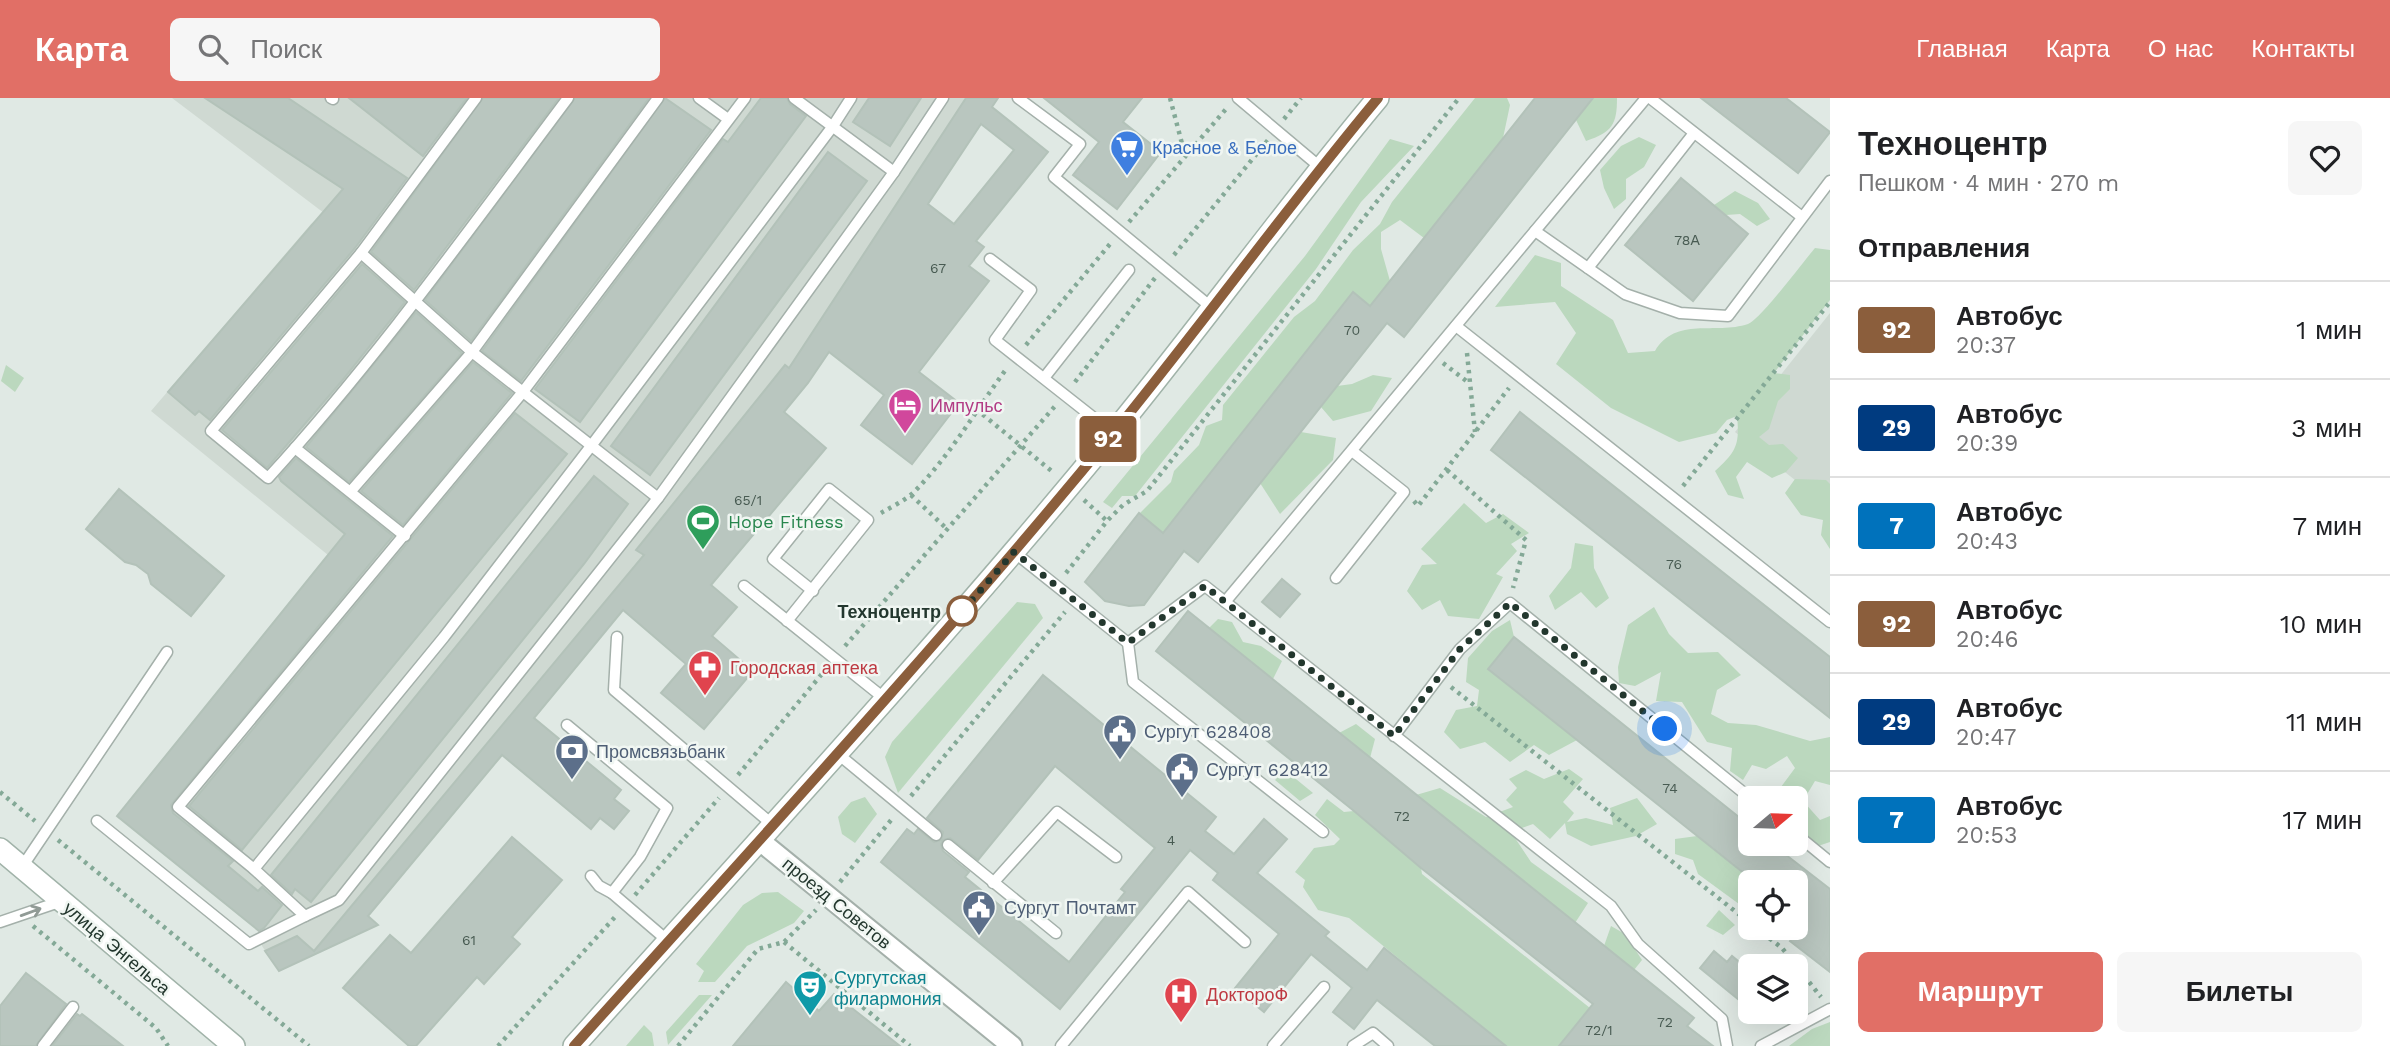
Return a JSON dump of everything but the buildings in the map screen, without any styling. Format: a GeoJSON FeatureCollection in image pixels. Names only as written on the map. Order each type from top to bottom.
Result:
{"type":"FeatureCollection","features":[{"type":"Feature","properties":{"kind":"main road"},"geometry":{"type":"LineString","coordinates":[[574,1046],[838,754],[1014,552],[1113,433],[1320,167],[1378,98]]}},
{"type":"Feature","properties":{"kind":"main road","name":"улица Энгельса"},"geometry":{"type":"LineString","coordinates":[[0,849],[234,1046]]}},
{"type":"Feature","properties":{"kind":"street","name":"проезд Советов"},"geometry":{"type":"LineString","coordinates":[[766,832],[829,897],[1012,1046]]}},
{"type":"Feature","properties":{"kind":"lane"},"geometry":{"type":"LineString","coordinates":[[476,98],[361,253],[211,431],[268,478],[416,300],[568,98]]}},
{"type":"Feature","properties":{"kind":"lane"},"geometry":{"type":"LineString","coordinates":[[351,491],[472,352],[658,98]]}},
{"type":"Feature","properties":{"kind":"lane"},"geometry":{"type":"LineString","coordinates":[[699,98],[728,119]]}},
{"type":"Feature","properties":{"kind":"lane"},"geometry":{"type":"LineString","coordinates":[[305,916],[254,869],[178,807],[522,393],[745,98]]}},
{"type":"Feature","properties":{"kind":"lane"},"geometry":{"type":"LineString","coordinates":[[794,98],[894,172]]}},
{"type":"Feature","properties":{"kind":"lane"},"geometry":{"type":"LineString","coordinates":[[254,869],[444,637],[591,446],[851,98]]}},
{"type":"Feature","properties":{"kind":"lane"},"geometry":{"type":"LineString","coordinates":[[97,821],[249,944],[339,900],[658,498],[894,172],[943,98]]}},
{"type":"Feature","properties":{"kind":"lane"},"geometry":{"type":"LineString","coordinates":[[1018,98],[1080,145],[1054,177],[1211,307]]}},
{"type":"Feature","properties":{"kind":"lane"},"geometry":{"type":"LineString","coordinates":[[1238,98],[1320,167]]}},
{"type":"Feature","properties":{"kind":"lane"},"geometry":{"type":"LineString","coordinates":[[1225,602],[1648,98],[1802,217]]}},
{"type":"Feature","properties":{"kind":"lane"},"geometry":{"type":"LineString","coordinates":[[1588,268],[1694,133]]}},
{"type":"Feature","properties":{"kind":"lane"},"geometry":{"type":"LineString","coordinates":[[1535,231],[1625,295],[1680,313],[1728,316],[1830,181]]}},
{"type":"Feature","properties":{"kind":"lane"},"geometry":{"type":"LineString","coordinates":[[361,253],[472,352],[658,498]]}},
{"type":"Feature","properties":{"kind":"lane"},"geometry":{"type":"LineString","coordinates":[[990,259],[1031,290],[995,340],[1113,433]]}},
{"type":"Feature","properties":{"kind":"lane"},"geometry":{"type":"LineString","coordinates":[[1044,378],[1129,270]]}},
{"type":"Feature","properties":{"kind":"lane"},"geometry":{"type":"LineString","coordinates":[[1456,326],[1830,622]]}},
{"type":"Feature","properties":{"kind":"lane"},"geometry":{"type":"LineString","coordinates":[[295,448],[405,536]]}},
{"type":"Feature","properties":{"kind":"lane"},"geometry":{"type":"LineString","coordinates":[[1336,578],[1404,492],[1352,451]]}},
{"type":"Feature","properties":{"kind":"lane"},"geometry":{"type":"LineString","coordinates":[[787,621],[813,591],[868,520],[829,489],[772,559],[813,591]]}},
{"type":"Feature","properties":{"kind":"lane"},"geometry":{"type":"LineString","coordinates":[[1014,552],[1128,643],[1133,681],[1323,832]]}},
{"type":"Feature","properties":{"kind":"lane"},"geometry":{"type":"LineString","coordinates":[[744,586],[885,699]]}},
{"type":"Feature","properties":{"kind":"lane"},"geometry":{"type":"LineString","coordinates":[[1128,643],[1205,586],[1611,905],[1638,944],[1722,1019],[1727,1046]]}},
{"type":"Feature","properties":{"kind":"lane"},"geometry":{"type":"LineString","coordinates":[[1394,736],[1460,649],[1510,603],[1738,787]]}},
{"type":"Feature","properties":{"kind":"lane"},"geometry":{"type":"LineString","coordinates":[[617,637],[614,690],[728,787],[766,832]]}},
{"type":"Feature","properties":{"kind":"lane"},"geometry":{"type":"LineString","coordinates":[[22,867],[167,652]]}},
{"type":"Feature","properties":{"kind":"lane"},"geometry":{"type":"LineString","coordinates":[[568,725],[667,808],[640,858],[612,893]]}},
{"type":"Feature","properties":{"kind":"lane"},"geometry":{"type":"LineString","coordinates":[[838,754],[936,835]]}},
{"type":"Feature","properties":{"kind":"lane"},"geometry":{"type":"LineString","coordinates":[[993,883],[1057,812],[1116,857]]}},
{"type":"Feature","properties":{"kind":"lane"},"geometry":{"type":"LineString","coordinates":[[1808,844],[1830,862]]}},
{"type":"Feature","properties":{"kind":"lane"},"geometry":{"type":"LineString","coordinates":[[948,845],[1056,933]]}},
{"type":"Feature","properties":{"kind":"lane"},"geometry":{"type":"LineString","coordinates":[[591,876],[599,886],[612,893],[625,907],[668,941]]}},
{"type":"Feature","properties":{"kind":"lane"},"geometry":{"type":"LineString","coordinates":[[1061,1046],[1188,892],[1245,942]]}},
{"type":"Feature","properties":{"kind":"lane"},"geometry":{"type":"LineString","coordinates":[[0,922],[62,901]]}},
{"type":"Feature","properties":{"kind":"lane"},"geometry":{"type":"LineString","coordinates":[[1273,1046],[1324,986]]}},
{"type":"Feature","properties":{"kind":"lane"},"geometry":{"type":"LineString","coordinates":[[43,1046],[73,1007]]}},
{"type":"Feature","properties":{"kind":"lane"},"geometry":{"type":"LineString","coordinates":[[1761,1046],[1830,1009]]}},
{"type":"Feature","properties":{"kind":"lane"},"geometry":{"type":"LineString","coordinates":[[1353,1046],[1373,1033],[1388,1046]]}},
{"type":"Feature","properties":{"kind":"path"},"geometry":{"type":"LineString","coordinates":[[1170,98],[1185,156]]}},
{"type":"Feature","properties":{"kind":"path"},"geometry":{"type":"LineString","coordinates":[[498,1046],[625,907],[835,657],[1023,446],[1301,98]]}},
{"type":"Feature","properties":{"kind":"path"},"geometry":{"type":"LineString","coordinates":[[1056,586],[1123,505],[1147,491],[1459,98]]}},
{"type":"Feature","properties":{"kind":"path"},"geometry":{"type":"LineString","coordinates":[[868,520],[911,495],[958,440],[976,409],[1016,356],[1227,108]]}},
{"type":"Feature","properties":{"kind":"path"},"geometry":{"type":"LineString","coordinates":[[1674,498],[1830,302]]}},
{"type":"Feature","properties":{"kind":"path"},"geometry":{"type":"LineString","coordinates":[[1465,334],[1475,433]]}},
{"type":"Feature","properties":{"kind":"path"},"geometry":{"type":"LineString","coordinates":[[1432,354],[1470,384]]}},
{"type":"Feature","properties":{"kind":"path"},"geometry":{"type":"LineString","coordinates":[[1404,492],[1418,506],[1518,376]]}},
{"type":"Feature","properties":{"kind":"path"},"geometry":{"type":"LineString","coordinates":[[976,409],[1023,446],[1107,522]]}},
{"type":"Feature","properties":{"kind":"path"},"geometry":{"type":"LineString","coordinates":[[1446,470],[1526,540],[1510,603]]}},
{"type":"Feature","properties":{"kind":"path"},"geometry":{"type":"LineString","coordinates":[[911,495],[947,529]]}},
{"type":"Feature","properties":{"kind":"path"},"geometry":{"type":"LineString","coordinates":[[678,1046],[758,949],[785,942],[829,897],[1075,600]]}},
{"type":"Feature","properties":{"kind":"path"},"geometry":{"type":"LineString","coordinates":[[1439,677],[1738,914]]}},
{"type":"Feature","properties":{"kind":"path"},"geometry":{"type":"LineString","coordinates":[[0,792],[309,1046]]}},
{"type":"Feature","properties":{"kind":"path"},"geometry":{"type":"LineString","coordinates":[[21,916],[156,1028],[168,1046]]}},
{"type":"Feature","properties":{"kind":"path"},"geometry":{"type":"LineString","coordinates":[[1772,940],[1782,948],[1822,998]]}},
{"type":"Feature","properties":{"kind":"path"},"geometry":{"type":"LineString","coordinates":[[785,942],[910,1046]]}},
{"type":"Feature","properties":{"kind":"shaded area"},"geometry":{"type":"Polygon","coordinates":[[[172,98],[998,98],[808,383],[658,567],[348,939],[279,971],[262,946],[260,932],[117,816],[328,555],[151,411],[311,224],[324,213],[172,98]]]}},
{"type":"Feature","properties":{"kind":"shaded area"},"geometry":{"type":"Polygon","coordinates":[[[1830,313],[1830,508],[1735,432],[1830,313]]]}},
{"type":"Feature","properties":{"kind":"green space"},"geometry":{"type":"Polygon","coordinates":[[[1475,98],[1507,98],[1510,105],[1503,138],[1424,238],[1400,220],[1381,232],[1381,249],[1390,281],[1370,306],[1352,293],[1163,533],[1140,513],[1171,482],[1174,471],[1199,445],[1206,426],[1222,420],[1223,405],[1294,317],[1315,301],[1353,250],[1380,224],[1392,202],[1475,98]]]}},
{"type":"Feature","properties":{"kind":"green space"},"geometry":{"type":"Polygon","coordinates":[[[1593,98],[1617,98],[1616,115],[1607,131],[1586,141],[1576,120],[1593,98]]]}},
{"type":"Feature","properties":{"kind":"green space"},"geometry":{"type":"Polygon","coordinates":[[[1639,137],[1656,145],[1644,167],[1626,179],[1626,199],[1614,209],[1604,188],[1600,170],[1621,146],[1639,137]]]}},
{"type":"Feature","properties":{"kind":"green space"},"geometry":{"type":"Polygon","coordinates":[[[1390,139],[1414,146],[1361,202],[1316,269],[1135,496],[1122,496],[1112,508],[1103,502],[1305,256],[1390,139]]]}},
{"type":"Feature","properties":{"kind":"green space"},"geometry":{"type":"Polygon","coordinates":[[[1735,191],[1758,203],[1770,219],[1757,226],[1740,214],[1726,215],[1714,205],[1735,191]]]}},
{"type":"Feature","properties":{"kind":"green space"},"geometry":{"type":"Polygon","coordinates":[[[1815,248],[1830,250],[1830,300],[1774,373],[1790,375],[1790,389],[1778,401],[1769,429],[1759,437],[1769,445],[1783,444],[1798,458],[1786,472],[1772,478],[1747,462],[1736,477],[1744,499],[1728,495],[1715,471],[1735,447],[1738,434],[1737,416],[1727,420],[1716,433],[1679,442],[1611,408],[1556,364],[1576,333],[1555,302],[1495,307],[1535,255],[1561,263],[1561,286],[1613,320],[1628,353],[1655,351],[1664,340],[1685,330],[1748,324],[1771,302],[1815,248]]]}},
{"type":"Feature","properties":{"kind":"green space"},"geometry":{"type":"Polygon","coordinates":[[[6,365],[24,378],[15,392],[1,381],[6,365]]]}},
{"type":"Feature","properties":{"kind":"green space"},"geometry":{"type":"Polygon","coordinates":[[[1373,375],[1392,378],[1371,411],[1333,421],[1321,407],[1337,386],[1352,384],[1373,375]]]}},
{"type":"Feature","properties":{"kind":"green space"},"geometry":{"type":"Polygon","coordinates":[[[1301,432],[1336,438],[1333,460],[1280,514],[1260,483],[1301,432]]]}},
{"type":"Feature","properties":{"kind":"green space"},"geometry":{"type":"Polygon","coordinates":[[[1795,479],[1826,480],[1830,484],[1830,549],[1821,535],[1823,520],[1801,515],[1785,493],[1795,479]]]}},
{"type":"Feature","properties":{"kind":"green space"},"geometry":{"type":"Polygon","coordinates":[[[1464,503],[1486,523],[1503,514],[1529,533],[1511,544],[1517,551],[1496,574],[1503,577],[1479,619],[1448,616],[1440,600],[1422,610],[1407,591],[1422,565],[1437,564],[1421,549],[1464,503]]]}},
{"type":"Feature","properties":{"kind":"green space"},"geometry":{"type":"Polygon","coordinates":[[[1575,543],[1593,546],[1594,568],[1609,598],[1596,608],[1581,592],[1555,610],[1549,596],[1571,568],[1575,543]]]}},
{"type":"Feature","properties":{"kind":"green space"},"geometry":{"type":"Polygon","coordinates":[[[1017,602],[1035,604],[1043,618],[898,793],[885,757],[892,742],[1017,602]]]}},
{"type":"Feature","properties":{"kind":"green space"},"geometry":{"type":"Polygon","coordinates":[[[1654,607],[1669,634],[1688,653],[1718,652],[1741,675],[1717,690],[1711,714],[1728,723],[1756,725],[1810,741],[1830,737],[1830,785],[1815,781],[1808,793],[1808,786],[1782,786],[1795,768],[1787,756],[1766,769],[1752,765],[1743,780],[1730,771],[1732,748],[1707,742],[1682,702],[1656,701],[1661,672],[1635,686],[1619,683],[1618,667],[1628,625],[1654,607]]]}},
{"type":"Feature","properties":{"kind":"green space"},"geometry":{"type":"Polygon","coordinates":[[[1218,619],[1232,622],[1243,642],[1261,646],[1282,661],[1273,679],[1209,628],[1218,619]]]}},
{"type":"Feature","properties":{"kind":"green space"},"geometry":{"type":"Polygon","coordinates":[[[1510,620],[1514,637],[1489,669],[1577,740],[1549,755],[1534,745],[1510,762],[1485,742],[1460,749],[1444,732],[1456,710],[1477,706],[1479,690],[1466,682],[1468,658],[1492,631],[1510,620]]]}},
{"type":"Feature","properties":{"kind":"green space"},"geometry":{"type":"Polygon","coordinates":[[[1356,724],[1375,739],[1370,758],[1339,733],[1356,724]]]}},
{"type":"Feature","properties":{"kind":"green space"},"geometry":{"type":"Polygon","coordinates":[[[1569,769],[1583,779],[1563,802],[1574,813],[1567,822],[1586,818],[1613,825],[1610,808],[1637,798],[1657,824],[1636,836],[1591,846],[1567,834],[1565,823],[1550,839],[1533,824],[1511,832],[1531,862],[1588,903],[1575,923],[1416,795],[1440,788],[1486,817],[1513,807],[1506,800],[1517,788],[1509,779],[1526,770],[1544,779],[1569,769]]]}},
{"type":"Feature","properties":{"kind":"green space"},"geometry":{"type":"Polygon","coordinates":[[[1285,770],[1313,793],[1300,801],[1275,780],[1285,770]]]}},
{"type":"Feature","properties":{"kind":"green space"},"geometry":{"type":"Polygon","coordinates":[[[865,797],[877,814],[855,843],[842,834],[838,817],[851,802],[865,797]]]}},
{"type":"Feature","properties":{"kind":"green space"},"geometry":{"type":"Polygon","coordinates":[[[1327,799],[1344,812],[1354,811],[1421,868],[1422,874],[1590,1008],[1560,1046],[1506,1046],[1349,918],[1318,910],[1303,887],[1305,880],[1295,872],[1314,848],[1334,845],[1340,839],[1315,815],[1327,799]]]}},
{"type":"Feature","properties":{"kind":"green space"},"geometry":{"type":"Polygon","coordinates":[[[1808,807],[1820,820],[1830,816],[1830,842],[1818,846],[1808,837],[1808,807]]]}},
{"type":"Feature","properties":{"kind":"green space"},"geometry":{"type":"Polygon","coordinates":[[[1697,836],[1740,870],[1738,903],[1698,874],[1693,860],[1675,854],[1675,839],[1697,836]]]}},
{"type":"Feature","properties":{"kind":"green space"},"geometry":{"type":"Polygon","coordinates":[[[778,892],[804,911],[794,923],[747,946],[715,982],[698,982],[704,971],[696,964],[743,905],[762,893],[778,892]]]}},
{"type":"Feature","properties":{"kind":"green space"},"geometry":{"type":"Polygon","coordinates":[[[1719,910],[1735,925],[1723,935],[1706,926],[1719,910]]]}},
{"type":"Feature","properties":{"kind":"green space"},"geometry":{"type":"Polygon","coordinates":[[[1611,926],[1625,934],[1642,960],[1634,970],[1604,946],[1611,926]]]}},
{"type":"Feature","properties":{"kind":"green space"},"geometry":{"type":"Polygon","coordinates":[[[699,995],[712,995],[668,1045],[666,1032],[699,995]]]}},
{"type":"Feature","properties":{"kind":"green space"},"geometry":{"type":"Polygon","coordinates":[[[1830,1022],[1830,1046],[1789,1046],[1812,1029],[1830,1022]]]}},
{"type":"Feature","properties":{"kind":"green space"},"geometry":{"type":"Polygon","coordinates":[[[644,1025],[652,1033],[654,1046],[626,1046],[644,1025]]]}},
{"type":"Feature","properties":{"kind":"bus line","name":"92"},"geometry":{"type":"LineString","coordinates":[[574,1046],[838,754],[1014,552],[1113,433],[1320,167],[1378,98]]}},
{"type":"Feature","properties":{"kind":"place","name":"Красное & Белое"},"geometry":{"type":"Point","coordinates":[1127,177]}},
{"type":"Feature","properties":{"kind":"place","name":"Импульс"},"geometry":{"type":"Point","coordinates":[905,435]}},
{"type":"Feature","properties":{"kind":"place","name":"Hope Fitness"},"geometry":{"type":"Point","coordinates":[703,551]}},
{"type":"Feature","properties":{"kind":"place","name":"Техноцентр"},"geometry":{"type":"Point","coordinates":[962,611]}},
{"type":"Feature","properties":{"kind":"place","name":"Городская аптека"},"geometry":{"type":"Point","coordinates":[705,697]}},
{"type":"Feature","properties":{"kind":"place","name":"Сургут 628408"},"geometry":{"type":"Point","coordinates":[1120,761]}},
{"type":"Feature","properties":{"kind":"place","name":"Промсвязьбанк"},"geometry":{"type":"Point","coordinates":[572,781]}},
{"type":"Feature","properties":{"kind":"place","name":"Сургут 628412"},"geometry":{"type":"Point","coordinates":[1182,799]}},
{"type":"Feature","properties":{"kind":"place","name":"Сургут Почтамт"},"geometry":{"type":"Point","coordinates":[979,937]}},
{"type":"Feature","properties":{"kind":"place","name":"Сургутская филармония"},"geometry":{"type":"Point","coordinates":[810,1017]}},
{"type":"Feature","properties":{"kind":"place","name":"ДоктороФ"},"geometry":{"type":"Point","coordinates":[1181,1024]}},
{"type":"Feature","properties":{"kind":"route"},"geometry":{"type":"LineString","coordinates":[[962,611],[959,615],[1014,552],[1128,643],[1205,586],[1394,736],[1460,649],[1510,603],[1665,729]]}}]}
